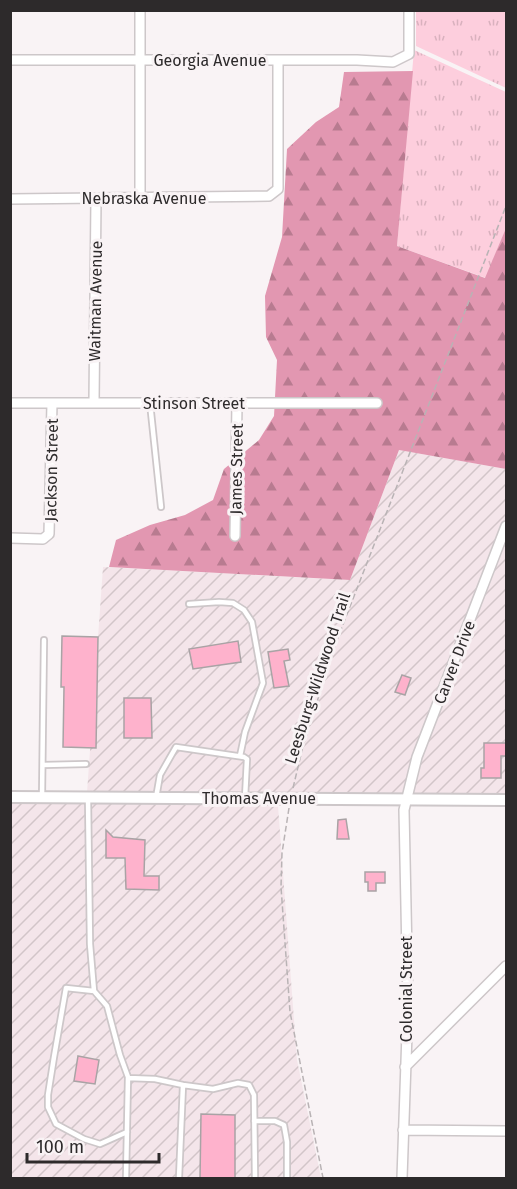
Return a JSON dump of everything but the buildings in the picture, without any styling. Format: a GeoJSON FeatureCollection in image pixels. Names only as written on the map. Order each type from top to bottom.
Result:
{"type":"FeatureCollection","features":[{"type":"Feature","properties":{"kind":"street"},"geometry":{"type":"LineString","coordinates":[[140,198],[141,10]]}},
{"type":"Feature","properties":{"kind":"street","name":"Georgia Avenue"},"geometry":{"type":"LineString","coordinates":[[10,60],[357,60],[393,62],[408,56],[409,10]]}},
{"type":"Feature","properties":{"kind":"street","name":"Nebraska Avenue"},"geometry":{"type":"LineString","coordinates":[[10,199],[265,197],[275,192],[278,189],[278,61]]}},
{"type":"Feature","properties":{"kind":"street","name":"Waitman Avenue"},"geometry":{"type":"LineString","coordinates":[[94,403],[96,198]]}},
{"type":"Feature","properties":{"kind":"street","name":"Stinson Street"},"geometry":{"type":"LineString","coordinates":[[10,403],[377,403]]}},
{"type":"Feature","properties":{"kind":"street","name":"Jackson Street"},"geometry":{"type":"LineString","coordinates":[[10,538],[48,536],[52,403]]}},
{"type":"Feature","properties":{"kind":"street","name":"James Street"},"geometry":{"type":"LineString","coordinates":[[236,536],[237,403]]}},
{"type":"Feature","properties":{"kind":"street","name":"Carver Drive"},"geometry":{"type":"LineString","coordinates":[[406,799],[417,757],[505,532]]}},
{"type":"Feature","properties":{"kind":"street","name":"Thomas Avenue"},"geometry":{"type":"LineString","coordinates":[[10,797],[507,800]]}},
{"type":"Feature","properties":{"kind":"street","name":"Colonial Street"},"geometry":{"type":"LineString","coordinates":[[402,1179],[408,1004],[404,810],[406,799]]}},
{"type":"Feature","properties":{"kind":"street"},"geometry":{"type":"LineString","coordinates":[[405,1067],[507,966]]}},
{"type":"Feature","properties":{"kind":"street"},"geometry":{"type":"LineString","coordinates":[[403,1130],[507,1131]]}},
{"type":"Feature","properties":{"kind":"lane"},"geometry":{"type":"LineString","coordinates":[[150,403],[161,507]]}},
{"type":"Feature","properties":{"kind":"lane"},"geometry":{"type":"LineString","coordinates":[[189,604],[233,603],[244,610],[252,622],[263,683],[245,732],[240,756]]}},
{"type":"Feature","properties":{"kind":"lane"},"geometry":{"type":"LineString","coordinates":[[42,797],[44,640]]}},
{"type":"Feature","properties":{"kind":"lane"},"geometry":{"type":"LineString","coordinates":[[156,798],[160,775],[176,747],[247,759],[245,798]]}},
{"type":"Feature","properties":{"kind":"lane"},"geometry":{"type":"LineString","coordinates":[[43,765],[86,764]]}},
{"type":"Feature","properties":{"kind":"lane"},"geometry":{"type":"LineString","coordinates":[[88,798],[90,944],[94,991],[107,1006],[128,1078],[126,1179]]}},
{"type":"Feature","properties":{"kind":"lane"},"geometry":{"type":"LineString","coordinates":[[94,991],[66,988],[49,1086],[48,1107],[56,1124],[84,1139],[100,1144],[127,1132]]}},
{"type":"Feature","properties":{"kind":"lane"},"geometry":{"type":"LineString","coordinates":[[128,1078],[155,1079],[213,1089],[238,1083],[249,1085],[254,1095],[255,1179]]}},
{"type":"Feature","properties":{"kind":"lane"},"geometry":{"type":"LineString","coordinates":[[179,1179],[183,1085]]}},
{"type":"Feature","properties":{"kind":"lane"},"geometry":{"type":"LineString","coordinates":[[254,1121],[275,1121],[284,1125],[287,1142],[287,1179]]}},
{"type":"Feature","properties":{"kind":"path","name":"Leesburg-Wildwood Trail"},"geometry":{"type":"LineString","coordinates":[[323,1179],[290,1012],[280,887],[282,853],[291,798],[303,746],[336,645],[507,206]]}},
{"type":"Feature","properties":{"kind":"shaded area"},"geometry":{"type":"Polygon","coordinates":[[[399,450],[506,469],[506,795],[87,793],[103,567],[350,580],[399,450]]]}},
{"type":"Feature","properties":{"kind":"shaded area"},"geometry":{"type":"Polygon","coordinates":[[[11,802],[506,805],[278,806],[297,1060],[321,1178],[11,1178],[11,802]]]}},
{"type":"Feature","properties":{"kind":"green space"},"geometry":{"type":"Polygon","coordinates":[[[416,11],[506,11],[506,88],[416,46],[416,11]]]}},
{"type":"Feature","properties":{"kind":"green space"},"geometry":{"type":"Polygon","coordinates":[[[414,50],[506,92],[506,228],[486,278],[397,246],[414,50]]]}},
{"type":"Feature","properties":{"kind":"green space"},"geometry":{"type":"Polygon","coordinates":[[[413,71],[397,246],[485,278],[506,228],[506,469],[399,450],[350,580],[109,567],[116,540],[150,525],[185,515],[213,500],[224,469],[259,440],[274,416],[277,360],[266,337],[265,296],[282,237],[287,149],[316,122],[339,107],[344,72],[413,71]]]}}]}
